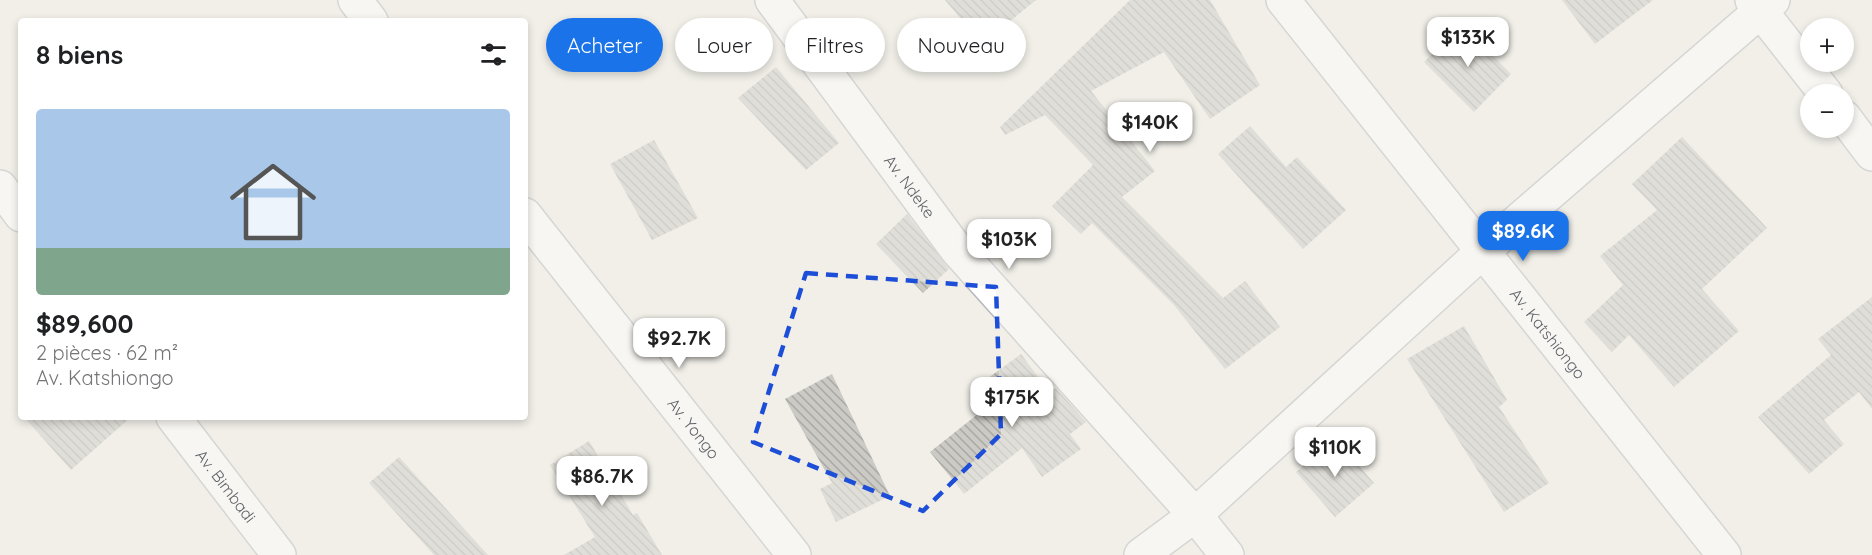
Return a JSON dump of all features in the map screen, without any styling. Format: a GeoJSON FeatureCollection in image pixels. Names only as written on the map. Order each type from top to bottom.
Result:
{"type":"FeatureCollection","features":[{"type":"Feature","properties":{"kind":"street"},"geometry":{"type":"LineString","coordinates":[[355,0],[369,18]]}},
{"type":"Feature","properties":{"kind":"street","name":"Av. Ndeke"},"geometry":{"type":"LineString","coordinates":[[772,0],[957,250],[1195,515],[1227,555]]}},
{"type":"Feature","properties":{"kind":"street","name":"Av. Katshiongo"},"geometry":{"type":"LineString","coordinates":[[1283,0],[1724,555]]}},
{"type":"Feature","properties":{"kind":"street"},"geometry":{"type":"LineString","coordinates":[[1141,555],[1195,515],[1482,252],[1761,3],[1819,84]]}},
{"type":"Feature","properties":{"kind":"street"},"geometry":{"type":"LineString","coordinates":[[1854,130],[1872,154]]}},
{"type":"Feature","properties":{"kind":"street"},"geometry":{"type":"LineString","coordinates":[[0,187],[18,211]]}},
{"type":"Feature","properties":{"kind":"street","name":"Av. Yongo"},"geometry":{"type":"LineString","coordinates":[[528,219],[794,555]]}},
{"type":"Feature","properties":{"kind":"street","name":"Av. Bimbadi"},"geometry":{"type":"LineString","coordinates":[[174,420],[279,555]]}},
{"type":"Feature","properties":{"kind":"highlighted area"},"geometry":{"type":"Polygon","coordinates":[[[806,273],[996,287],[1001,434],[923,511],[753,442],[806,273]]]}},
{"type":"Feature","properties":{"kind":"building"},"geometry":{"type":"Polygon","coordinates":[[[945,0],[1036,0],[1014,18],[960,18],[945,0]]]}},
{"type":"Feature","properties":{"kind":"building"},"geometry":{"type":"Polygon","coordinates":[[[1130,0],[1210,0],[1260,85],[1210,119],[1164,52],[1091,91],[1155,171],[1122,197],[1223,298],[1245,281],[1280,327],[1225,369],[1174,305],[1092,223],[1081,234],[1052,206],[1093,165],[1045,115],[1005,135],[1000,127],[1130,0]]]}},
{"type":"Feature","properties":{"kind":"building"},"geometry":{"type":"Polygon","coordinates":[[[1562,0],[1653,0],[1595,44],[1562,0]]]}},
{"type":"Feature","properties":{"kind":"building"},"geometry":{"type":"Polygon","coordinates":[[[1462,25],[1511,74],[1474,112],[1424,62],[1462,25]]]}},
{"type":"Feature","properties":{"kind":"building"},"geometry":{"type":"Polygon","coordinates":[[[776,67],[839,143],[806,170],[738,98],[770,72],[773,72],[776,67]]]}},
{"type":"Feature","properties":{"kind":"building"},"geometry":{"type":"Polygon","coordinates":[[[1250,126],[1286,167],[1297,157],[1346,210],[1303,249],[1218,154],[1250,126]]]}},
{"type":"Feature","properties":{"kind":"building"},"geometry":{"type":"Polygon","coordinates":[[[1682,137],[1767,228],[1702,289],[1739,331],[1674,387],[1629,335],[1612,352],[1584,322],[1623,285],[1600,256],[1657,210],[1632,184],[1682,137]]]}},
{"type":"Feature","properties":{"kind":"building"},"geometry":{"type":"Polygon","coordinates":[[[654,140],[698,218],[652,240],[610,164],[654,140]]]}},
{"type":"Feature","properties":{"kind":"building"},"geometry":{"type":"Polygon","coordinates":[[[907,214],[949,269],[923,293],[876,244],[907,214]]]}},
{"type":"Feature","properties":{"kind":"building"},"geometry":{"type":"Polygon","coordinates":[[[1872,297],[1872,409],[1859,392],[1824,420],[1844,444],[1809,474],[1758,417],[1831,355],[1818,339],[1872,297]]]}},
{"type":"Feature","properties":{"kind":"building"},"geometry":{"type":"Polygon","coordinates":[[[1464,326],[1507,400],[1499,407],[1549,483],[1504,512],[1407,359],[1464,326]]]}},
{"type":"Feature","properties":{"kind":"building"},"geometry":{"type":"Polygon","coordinates":[[[1021,354],[1049,392],[1056,388],[1086,422],[1070,434],[1081,449],[1042,477],[1022,448],[964,494],[930,452],[993,402],[980,384],[1021,354]]]}},
{"type":"Feature","properties":{"kind":"building"},"geometry":{"type":"Polygon","coordinates":[[[832,374],[890,496],[836,522],[820,489],[832,483],[785,399],[832,374]]]}},
{"type":"Feature","properties":{"kind":"building"},"geometry":{"type":"Polygon","coordinates":[[[27,420],[128,420],[71,470],[27,420]]]}},
{"type":"Feature","properties":{"kind":"building"},"geometry":{"type":"Polygon","coordinates":[[[1335,438],[1374,483],[1335,517],[1296,472],[1335,438]]]}},
{"type":"Feature","properties":{"kind":"building"},"geometry":{"type":"Polygon","coordinates":[[[589,441],[633,515],[637,513],[662,555],[564,555],[595,537],[550,465],[589,441]]]}},
{"type":"Feature","properties":{"kind":"building"},"geometry":{"type":"Polygon","coordinates":[[[399,457],[488,555],[434,555],[369,483],[399,457]]]}}]}
